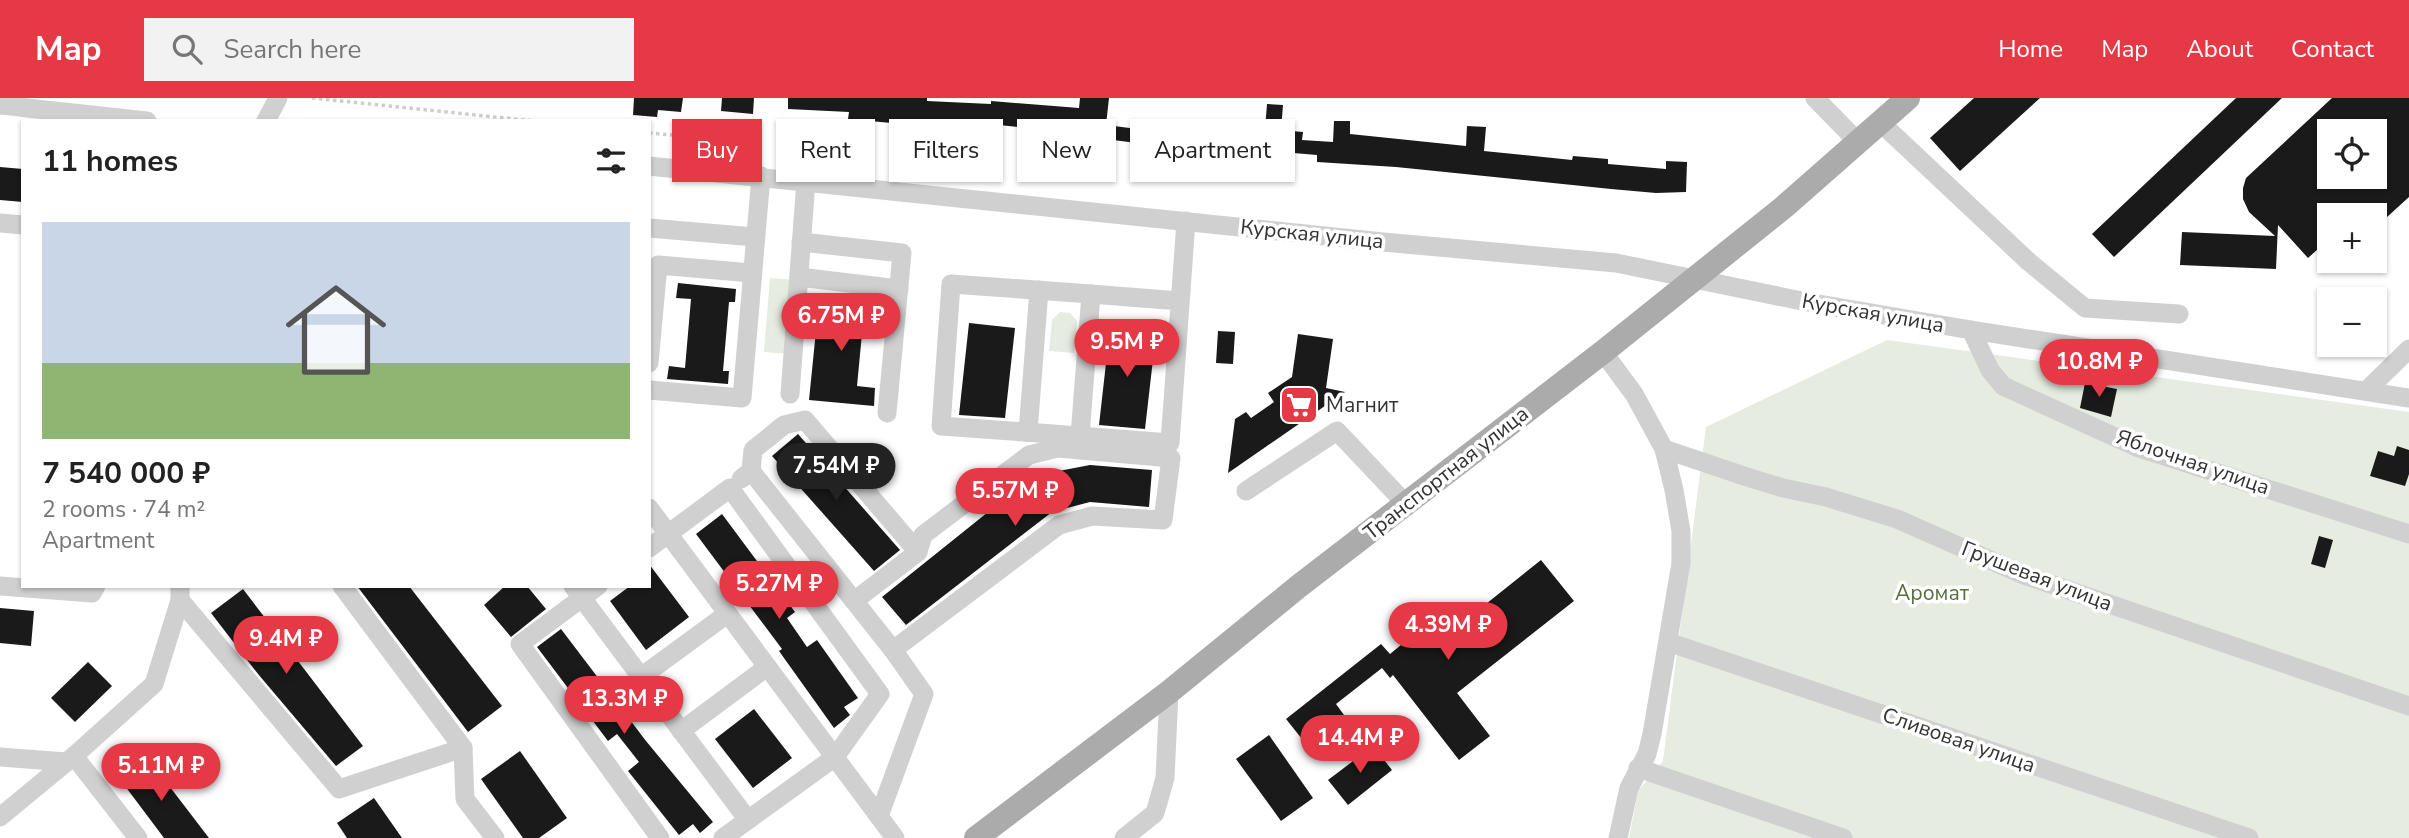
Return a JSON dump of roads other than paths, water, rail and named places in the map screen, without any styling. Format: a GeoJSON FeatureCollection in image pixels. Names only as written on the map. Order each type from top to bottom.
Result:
{"type":"FeatureCollection","features":[{"type":"Feature","properties":{"kind":"main road","name":"Транспортная улица"},"geometry":{"type":"LineString","coordinates":[[976,838],[1169,692],[1299,586],[1603,352],[1859,143],[1908,98]]}},
{"type":"Feature","properties":{"kind":"street"},"geometry":{"type":"LineString","coordinates":[[267,119],[278,98]]}},
{"type":"Feature","properties":{"kind":"street"},"geometry":{"type":"LineString","coordinates":[[1815,98],[1859,143]]}},
{"type":"Feature","properties":{"kind":"street"},"geometry":{"type":"LineString","coordinates":[[0,105],[130,119]]}},
{"type":"Feature","properties":{"kind":"street"},"geometry":{"type":"LineString","coordinates":[[1881,122],[2029,262],[2085,308],[2179,314]]}},
{"type":"Feature","properties":{"kind":"street","name":"Курская улица"},"geometry":{"type":"LineString","coordinates":[[651,166],[672,168]]}},
{"type":"Feature","properties":{"kind":"street"},"geometry":{"type":"LineString","coordinates":[[651,390],[742,398],[760,182]]}},
{"type":"Feature","properties":{"kind":"street"},"geometry":{"type":"LineString","coordinates":[[790,394],[806,182]]}},
{"type":"Feature","properties":{"kind":"street","name":"Курская улица"},"geometry":{"type":"LineString","coordinates":[[816,182],[1616,263],[1971,330],[2409,398]]}},
{"type":"Feature","properties":{"kind":"street"},"geometry":{"type":"LineString","coordinates":[[1180,301],[951,284],[941,426],[1170,443],[1186,221]]}},
{"type":"Feature","properties":{"kind":"street"},"geometry":{"type":"LineString","coordinates":[[0,223],[21,225]]}},
{"type":"Feature","properties":{"kind":"street"},"geometry":{"type":"LineString","coordinates":[[651,228],[755,237]]}},
{"type":"Feature","properties":{"kind":"street"},"geometry":{"type":"LineString","coordinates":[[802,242],[902,253],[887,413]]}},
{"type":"Feature","properties":{"kind":"street"},"geometry":{"type":"LineString","coordinates":[[651,341],[658,265],[752,273]]}},
{"type":"Feature","properties":{"kind":"street"},"geometry":{"type":"LineString","coordinates":[[799,277],[898,289]]}},
{"type":"Feature","properties":{"kind":"street"},"geometry":{"type":"LineString","coordinates":[[1028,432],[1039,290]]}},
{"type":"Feature","properties":{"kind":"street"},"geometry":{"type":"LineString","coordinates":[[1080,436],[1091,294]]}},
{"type":"Feature","properties":{"kind":"street","name":"Яблочная улица"},"geometry":{"type":"LineString","coordinates":[[1971,330],[1990,370],[2003,386],[2139,448],[2409,534]]}},
{"type":"Feature","properties":{"kind":"street"},"geometry":{"type":"LineString","coordinates":[[2366,391],[2409,349]]}},
{"type":"Feature","properties":{"kind":"street"},"geometry":{"type":"LineString","coordinates":[[1603,352],[1634,394],[1664,449],[1681,531],[1681,563],[1647,754],[1629,788],[1618,838]]}},
{"type":"Feature","properties":{"kind":"street"},"geometry":{"type":"LineString","coordinates":[[879,816],[924,694],[893,650],[751,471],[753,450],[784,425],[805,420],[918,552]]}},
{"type":"Feature","properties":{"kind":"street"},"geometry":{"type":"LineString","coordinates":[[1246,491],[1337,431],[1406,504]]}},
{"type":"Feature","properties":{"kind":"street"},"geometry":{"type":"LineString","coordinates":[[854,601],[918,552],[923,535],[1029,455],[1058,448],[1171,458],[1163,520],[1092,516],[1059,525],[893,650]]}},
{"type":"Feature","properties":{"kind":"street","name":"Грушевая улица"},"geometry":{"type":"LineString","coordinates":[[1664,449],[1759,481],[1826,496],[1897,519],[2025,575],[2409,706]]}},
{"type":"Feature","properties":{"kind":"street"},"geometry":{"type":"LineString","coordinates":[[651,547],[751,471]]}},
{"type":"Feature","properties":{"kind":"street"},"geometry":{"type":"LineString","coordinates":[[723,838],[835,757],[880,694],[730,488]]}},
{"type":"Feature","properties":{"kind":"street"},"geometry":{"type":"LineString","coordinates":[[651,511],[895,838]]}},
{"type":"Feature","properties":{"kind":"street"},"geometry":{"type":"LineString","coordinates":[[0,586],[21,588]]}},
{"type":"Feature","properties":{"kind":"street"},"geometry":{"type":"LineString","coordinates":[[26,588],[92,593],[95,588]]}},
{"type":"Feature","properties":{"kind":"street"},"geometry":{"type":"LineString","coordinates":[[343,588],[463,748],[465,799],[495,838]]}},
{"type":"Feature","properties":{"kind":"street"},"geometry":{"type":"LineString","coordinates":[[660,838],[520,644],[578,592],[748,820]]}},
{"type":"Feature","properties":{"kind":"street"},"geometry":{"type":"LineString","coordinates":[[180,593],[339,789],[463,748]]}},
{"type":"Feature","properties":{"kind":"street"},"geometry":{"type":"LineString","coordinates":[[0,817],[154,684],[180,593]]}},
{"type":"Feature","properties":{"kind":"street"},"geometry":{"type":"LineString","coordinates":[[641,677],[727,614]]}},
{"type":"Feature","properties":{"kind":"street","name":"Сливовая улица"},"geometry":{"type":"LineString","coordinates":[[1668,642],[2249,838]]}},
{"type":"Feature","properties":{"kind":"street"},"geometry":{"type":"LineString","coordinates":[[681,731],[767,667]]}},
{"type":"Feature","properties":{"kind":"street"},"geometry":{"type":"LineString","coordinates":[[1124,838],[1155,813],[1165,778],[1169,692]]}},
{"type":"Feature","properties":{"kind":"street"},"geometry":{"type":"LineString","coordinates":[[0,757],[70,759],[138,838]]}},
{"type":"Feature","properties":{"kind":"street"},"geometry":{"type":"LineString","coordinates":[[1638,768],[1843,838]]}},
{"type":"Feature","properties":{"kind":"place","name":"Магнит"},"geometry":{"type":"Point","coordinates":[1299,405]}},
{"type":"Feature","properties":{"kind":"park label","name":"Аромат"},"geometry":{"type":"Point","coordinates":[1932,593]}}]}
